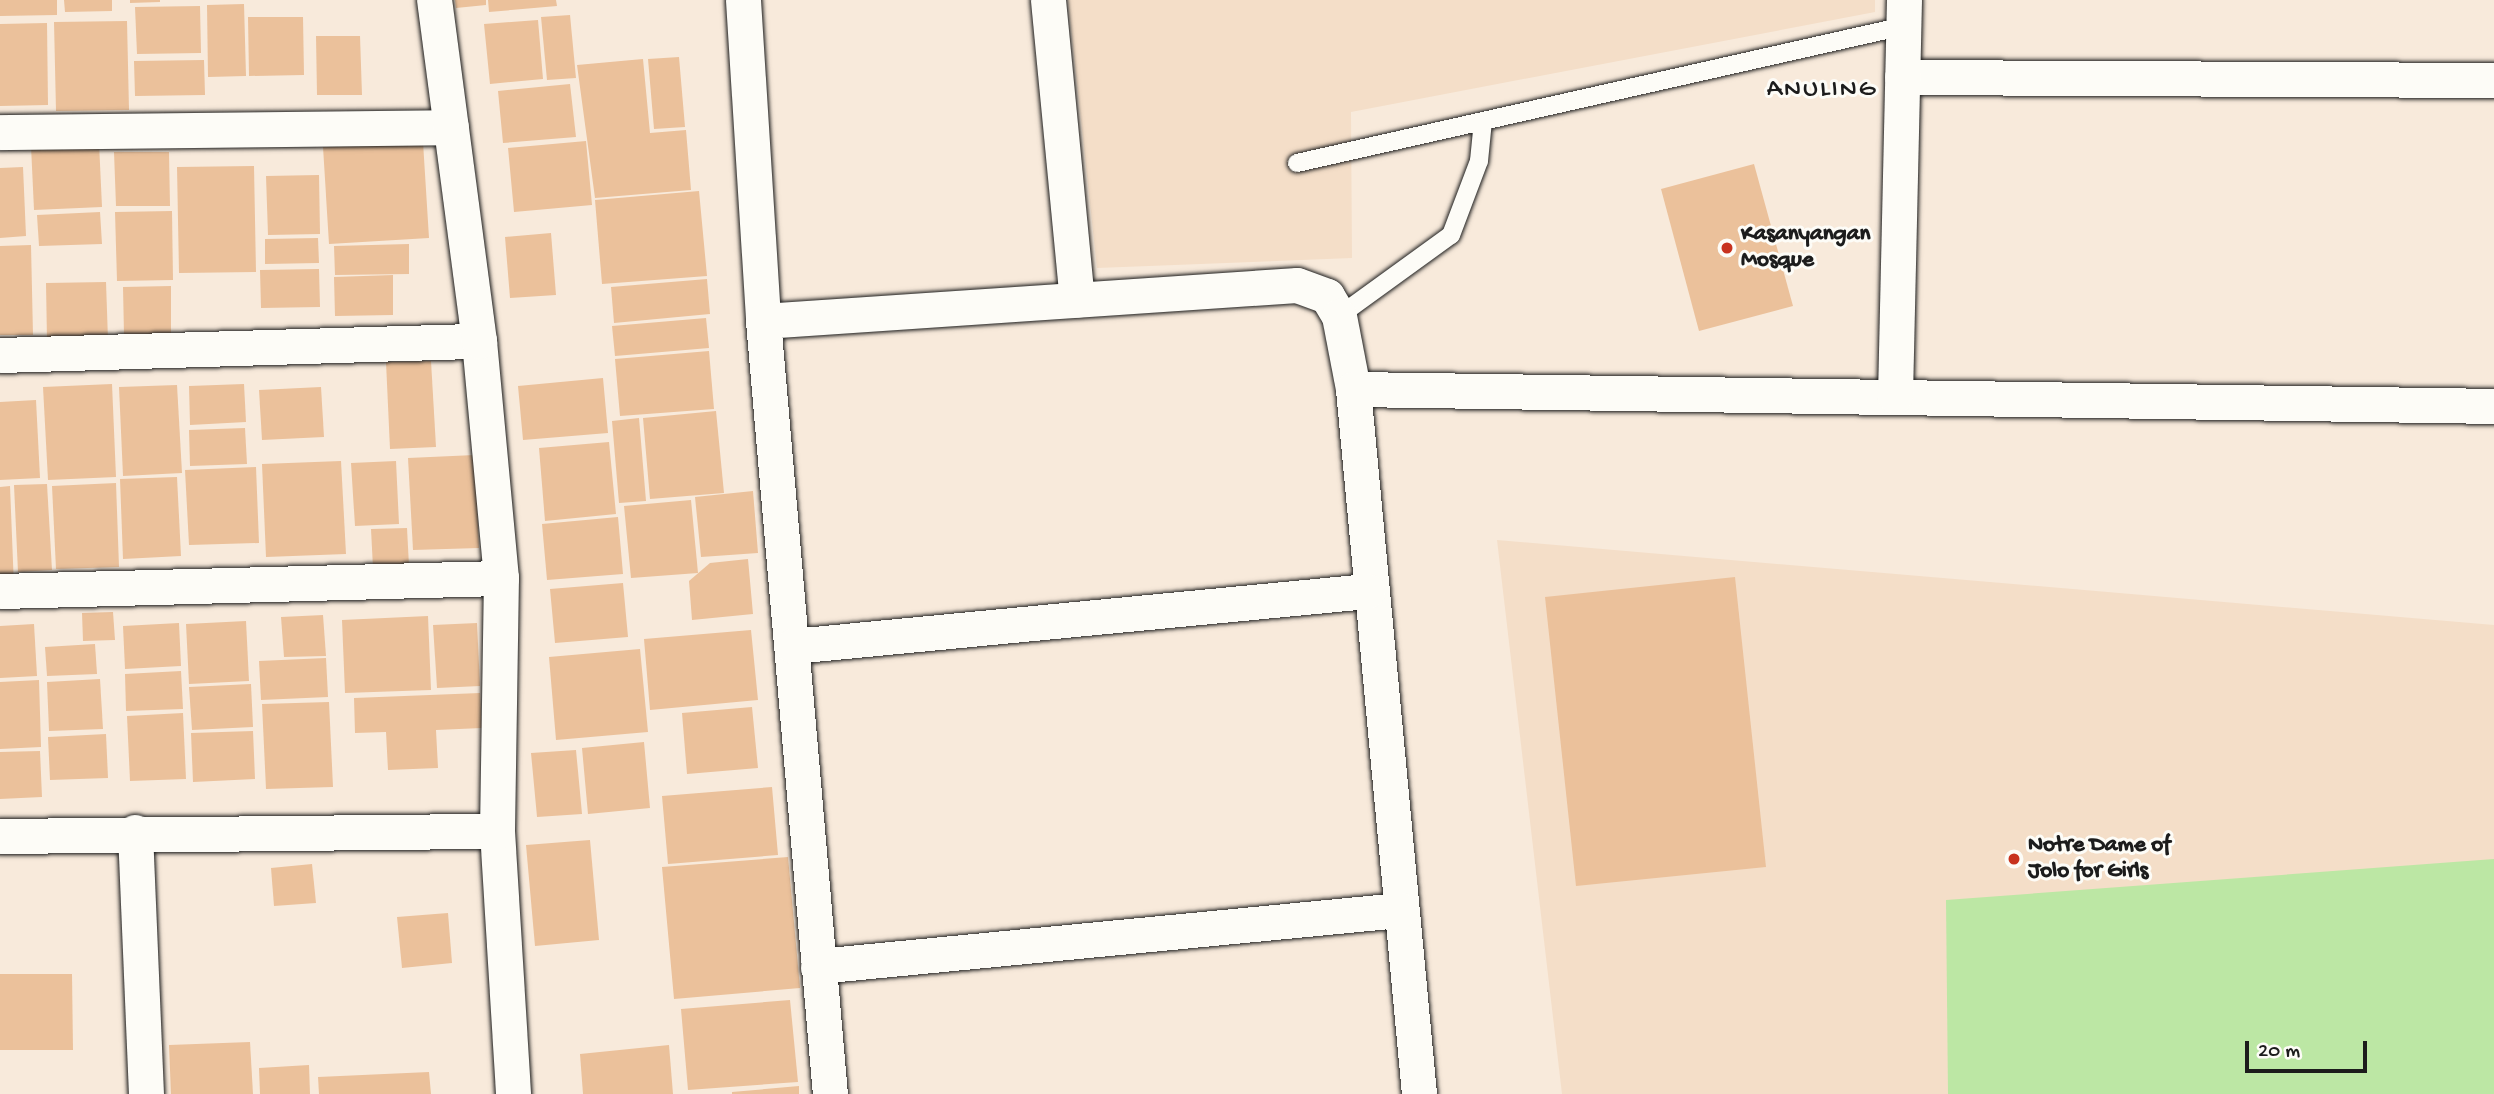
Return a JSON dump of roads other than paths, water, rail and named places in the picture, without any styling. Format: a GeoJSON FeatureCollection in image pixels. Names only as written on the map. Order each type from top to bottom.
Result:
{"type":"FeatureCollection","features":[{"type":"Feature","properties":{"kind":"street"},"geometry":{"type":"LineString","coordinates":[[434,0],[479,341],[501,578],[497,831],[513,1094]]}},
{"type":"Feature","properties":{"kind":"street"},"geometry":{"type":"LineString","coordinates":[[743,0],[763,321],[830,1094]]}},
{"type":"Feature","properties":{"kind":"street"},"geometry":{"type":"LineString","coordinates":[[1048,0],[1077,300]]}},
{"type":"Feature","properties":{"kind":"street"},"geometry":{"type":"LineString","coordinates":[[1895,396],[1904,13]]}},
{"type":"Feature","properties":{"kind":"street"},"geometry":{"type":"LineString","coordinates":[[1902,77],[2494,80]]}},
{"type":"Feature","properties":{"kind":"street"},"geometry":{"type":"LineString","coordinates":[[0,132],[451,127]]}},
{"type":"Feature","properties":{"kind":"street"},"geometry":{"type":"LineString","coordinates":[[763,321],[1307,285],[1327,296],[1339,316],[1353,389],[1367,591],[1419,1094]]}},
{"type":"Feature","properties":{"kind":"street"},"geometry":{"type":"LineString","coordinates":[[0,355],[479,341]]}},
{"type":"Feature","properties":{"kind":"street"},"geometry":{"type":"LineString","coordinates":[[1353,389],[2494,407]]}},
{"type":"Feature","properties":{"kind":"street"},"geometry":{"type":"LineString","coordinates":[[0,591],[501,578]]}},
{"type":"Feature","properties":{"kind":"street"},"geometry":{"type":"LineString","coordinates":[[793,646],[1367,591]]}},
{"type":"Feature","properties":{"kind":"street"},"geometry":{"type":"LineString","coordinates":[[0,836],[135,832],[497,831]]}},
{"type":"Feature","properties":{"kind":"street"},"geometry":{"type":"LineString","coordinates":[[135,832],[146,1094]]}},
{"type":"Feature","properties":{"kind":"street"},"geometry":{"type":"LineString","coordinates":[[818,966],[1400,910]]}},
{"type":"Feature","properties":{"kind":"lane"},"geometry":{"type":"LineString","coordinates":[[1297,163],[1483,121],[1904,13]]}},
{"type":"Feature","properties":{"kind":"lane"},"geometry":{"type":"LineString","coordinates":[[1339,316],[1451,235],[1479,161],[1483,121]]}},
{"type":"Feature","properties":{"kind":"place","name":"Kasanyangan Mosque"},"geometry":{"type":"Point","coordinates":[1727,248]}},
{"type":"Feature","properties":{"kind":"place","name":"Notre Dame of Jolo for Girls"},"geometry":{"type":"Point","coordinates":[2014,859]}},
{"type":"Feature","properties":{"kind":"district","name":"ANULING"},"geometry":{"type":"Point","coordinates":[1822,91]}}]}
